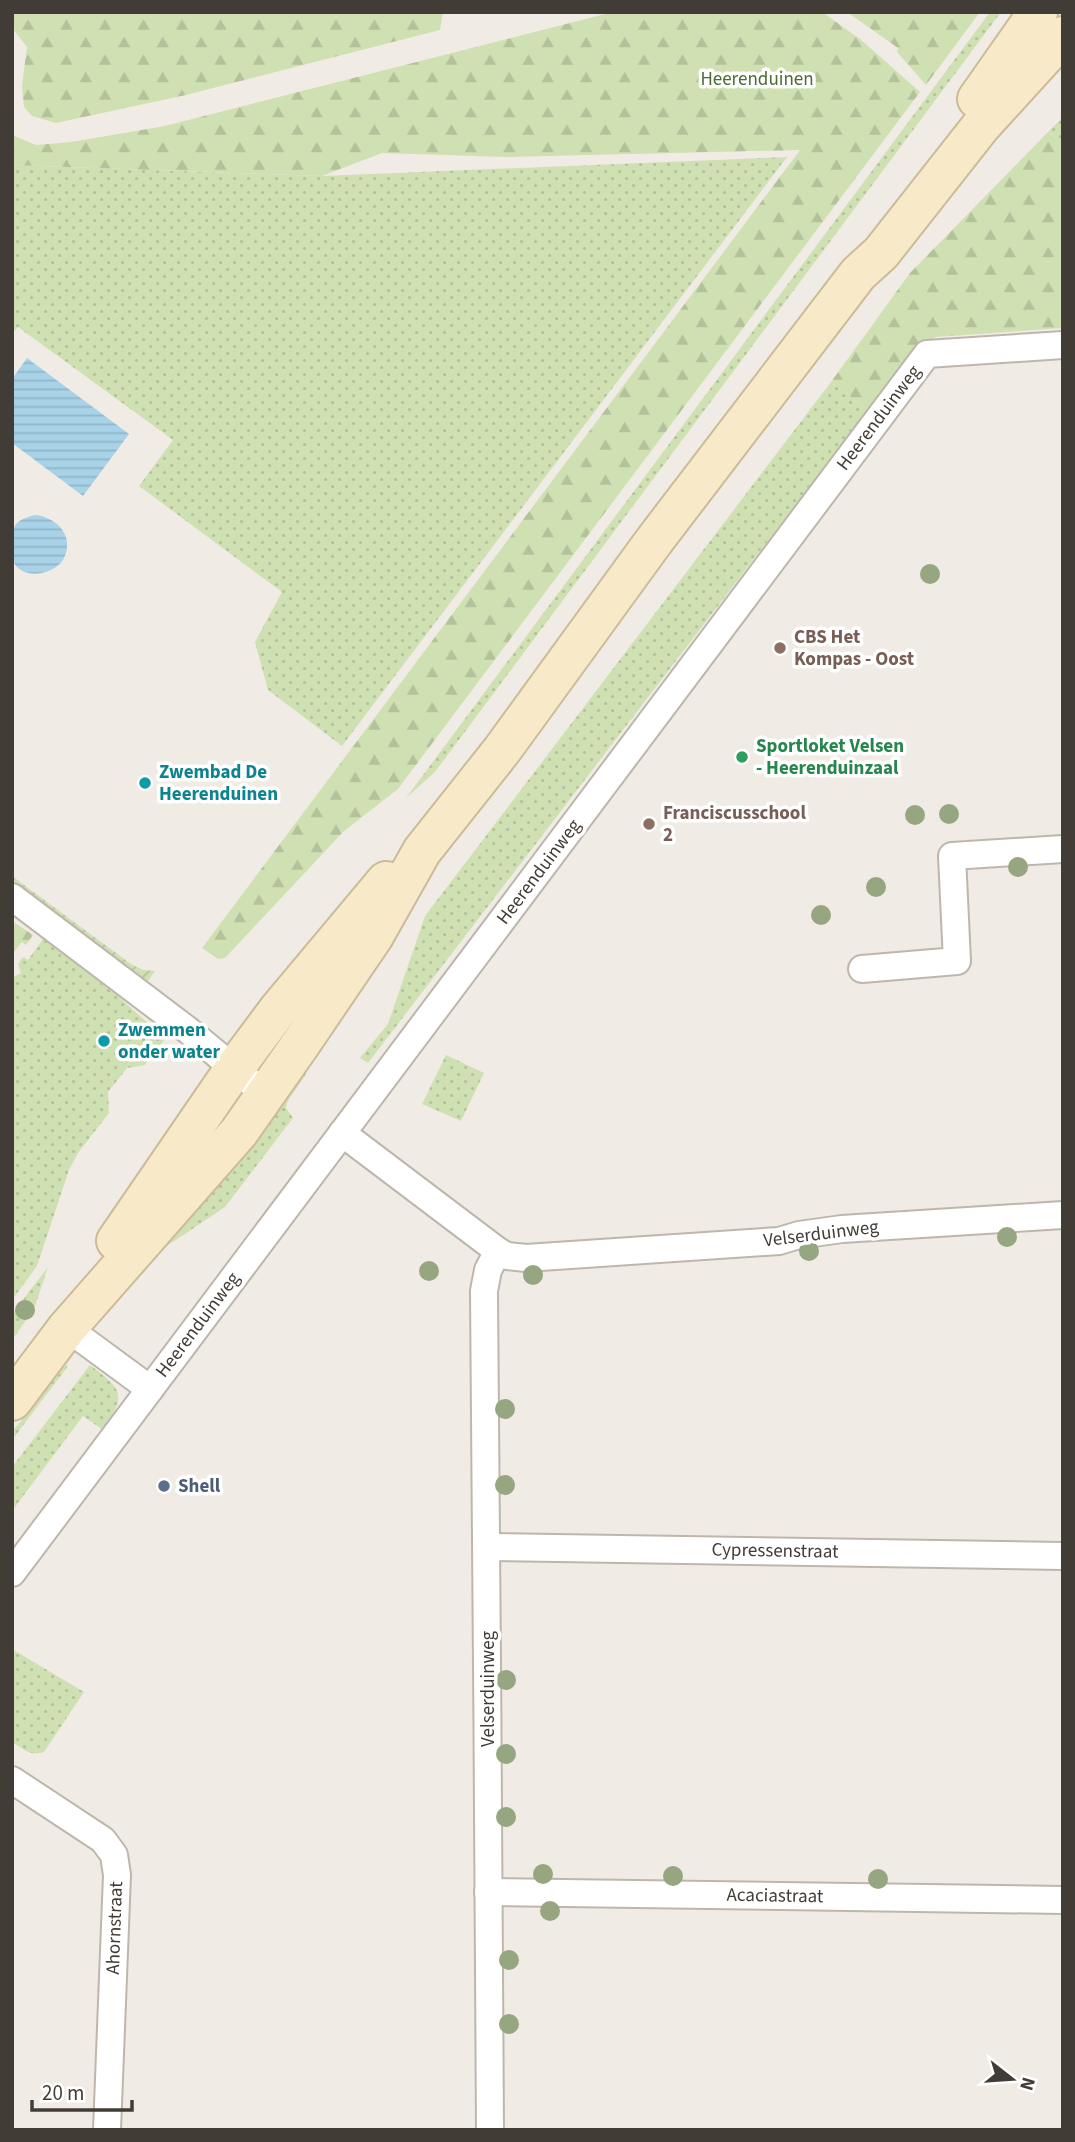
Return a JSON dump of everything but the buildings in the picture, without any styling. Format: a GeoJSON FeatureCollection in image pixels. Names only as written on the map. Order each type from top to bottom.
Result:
{"type":"FeatureCollection","features":[{"type":"Feature","properties":{"kind":"main road"},"geometry":{"type":"LineString","coordinates":[[858,274],[869,246],[940,152],[1038,12]]}},
{"type":"Feature","properties":{"kind":"main road"},"geometry":{"type":"LineString","coordinates":[[12,1401],[67,1328],[227,1146],[374,936],[422,851],[502,750],[654,541],[858,274],[881,253],[981,126],[1063,36]]}},
{"type":"Feature","properties":{"kind":"main road"},"geometry":{"type":"LineString","coordinates":[[67,1328],[117,1239],[234,1069],[278,1010],[381,886],[422,851]]}},
{"type":"Feature","properties":{"kind":"street","name":"Heerenduinweg"},"geometry":{"type":"LineString","coordinates":[[12,1573],[927,354],[1063,345]]}},
{"type":"Feature","properties":{"kind":"street"},"geometry":{"type":"LineString","coordinates":[[862,969],[957,961],[952,856],[1063,849]]}},
{"type":"Feature","properties":{"kind":"street"},"geometry":{"type":"LineString","coordinates":[[12,897],[181,1025],[265,1095]]}},
{"type":"Feature","properties":{"kind":"street","name":"Velserduinweg"},"geometry":{"type":"LineString","coordinates":[[342,1133],[507,1256],[527,1258],[779,1241],[799,1235],[842,1229],[1063,1215]]}},
{"type":"Feature","properties":{"kind":"street","name":"Velserduinweg"},"geometry":{"type":"LineString","coordinates":[[491,2130],[484,1291],[488,1270],[498,1251]]}},
{"type":"Feature","properties":{"kind":"street","name":"Heerenduinweg"},"geometry":{"type":"LineString","coordinates":[[67,1328],[150,1389]]}},
{"type":"Feature","properties":{"kind":"street","name":"Cypressenstraat"},"geometry":{"type":"LineString","coordinates":[[488,1547],[1063,1556]]}},
{"type":"Feature","properties":{"kind":"street","name":"Ahornstraat"},"geometry":{"type":"LineString","coordinates":[[12,1780],[103,1840],[114,1856],[117,1875],[107,2130]]}},
{"type":"Feature","properties":{"kind":"street","name":"Acaciastraat"},"geometry":{"type":"LineString","coordinates":[[488,1892],[1063,1900]]}},
{"type":"Feature","properties":{"kind":"green space"},"geometry":{"type":"Polygon","coordinates":[[[12,12],[443,12],[440,30],[186,95],[56,123],[32,116],[24,107],[22,86],[27,47],[12,28],[12,12]]]}},
{"type":"Feature","properties":{"kind":"green space","name":"Heerenduinen"},"geometry":{"type":"Polygon","coordinates":[[[613,12],[822,12],[860,39],[920,92],[398,789],[344,831],[225,958],[218,959],[202,948],[800,150],[505,157],[382,153],[322,176],[12,165],[12,135],[36,145],[71,142],[165,126],[613,12]]]}},
{"type":"Feature","properties":{"kind":"green space"},"geometry":{"type":"Polygon","coordinates":[[[847,12],[980,12],[926,85],[897,52],[898,48],[847,12]]]}},
{"type":"Feature","properties":{"kind":"green space"},"geometry":{"type":"Polygon","coordinates":[[[990,12],[1001,12],[435,772],[406,798],[990,12]]]}},
{"type":"Feature","properties":{"kind":"green space"},"geometry":{"type":"Polygon","coordinates":[[[1063,117],[1063,143],[1048,132],[1063,117]]]}},
{"type":"Feature","properties":{"kind":"green space"},"geometry":{"type":"Polygon","coordinates":[[[1048,132],[1063,143],[1063,328],[936,337],[912,353],[868,410],[831,382],[910,273],[1048,132]]]}},
{"type":"Feature","properties":{"kind":"green space"},"geometry":{"type":"Polygon","coordinates":[[[787,157],[342,746],[268,690],[255,642],[282,592],[139,486],[173,440],[18,327],[12,333],[12,165],[322,176],[787,157]]]}},
{"type":"Feature","properties":{"kind":"green space"},"geometry":{"type":"Polygon","coordinates":[[[831,382],[868,410],[368,1063],[360,1058],[388,1024],[425,916],[831,382]]]}},
{"type":"Feature","properties":{"kind":"green space"},"geometry":{"type":"Polygon","coordinates":[[[12,876],[131,964],[143,970],[155,971],[148,981],[12,882],[12,876]]]}},
{"type":"Feature","properties":{"kind":"green space"},"geometry":{"type":"Polygon","coordinates":[[[12,921],[33,935],[26,945],[22,942],[12,954],[12,921]]]}},
{"type":"Feature","properties":{"kind":"green space"},"geometry":{"type":"Polygon","coordinates":[[[43,939],[118,996],[165,1039],[145,1065],[127,1068],[108,1092],[109,1113],[78,1153],[69,1170],[37,1266],[12,1300],[12,978],[21,973],[18,964],[23,957],[28,960],[43,939]]]}},
{"type":"Feature","properties":{"kind":"green space"},"geometry":{"type":"Polygon","coordinates":[[[446,1055],[484,1073],[461,1121],[422,1104],[446,1055]]]}},
{"type":"Feature","properties":{"kind":"green space"},"geometry":{"type":"Polygon","coordinates":[[[308,1065],[305,1076],[286,1108],[293,1118],[225,1207],[143,1262],[308,1065]]]}},
{"type":"Feature","properties":{"kind":"green space"},"geometry":{"type":"Polygon","coordinates":[[[48,1267],[34,1309],[12,1340],[12,1314],[48,1267]]]}},
{"type":"Feature","properties":{"kind":"green space"},"geometry":{"type":"Polygon","coordinates":[[[66,1365],[68,1366],[12,1440],[12,1432],[66,1365]]]}},
{"type":"Feature","properties":{"kind":"green space"},"geometry":{"type":"Polygon","coordinates":[[[90,1365],[115,1387],[118,1393],[116,1408],[111,1418],[103,1430],[83,1416],[12,1511],[12,1467],[90,1365]]]}},
{"type":"Feature","properties":{"kind":"green space"},"geometry":{"type":"Polygon","coordinates":[[[12,1649],[84,1692],[44,1752],[31,1753],[12,1742],[12,1649]]]}},
{"type":"Feature","properties":{"kind":"water"},"geometry":{"type":"Polygon","coordinates":[[[27,358],[129,434],[83,496],[12,443],[12,379],[27,358]]]}},
{"type":"Feature","properties":{"kind":"water"},"geometry":{"type":"Polygon","coordinates":[[[35,515],[57,524],[66,536],[67,544],[63,560],[52,569],[38,574],[17,567],[12,555],[16,524],[35,515]]]}},
{"type":"Feature","properties":{"kind":"place","name":"CBS Het Kompas - Oost"},"geometry":{"type":"Point","coordinates":[780,648]}},
{"type":"Feature","properties":{"kind":"place","name":"Sportloket Velsen - Heerenduinzaal"},"geometry":{"type":"Point","coordinates":[742,757]}},
{"type":"Feature","properties":{"kind":"place","name":"Zwembad De Heerenduinen"},"geometry":{"type":"Point","coordinates":[145,783]}},
{"type":"Feature","properties":{"kind":"place","name":"Franciscusschool 2"},"geometry":{"type":"Point","coordinates":[649,824]}},
{"type":"Feature","properties":{"kind":"place","name":"Zwemmen onder water"},"geometry":{"type":"Point","coordinates":[104,1041]}},
{"type":"Feature","properties":{"kind":"place","name":"Shell"},"geometry":{"type":"Point","coordinates":[164,1486]}}]}
